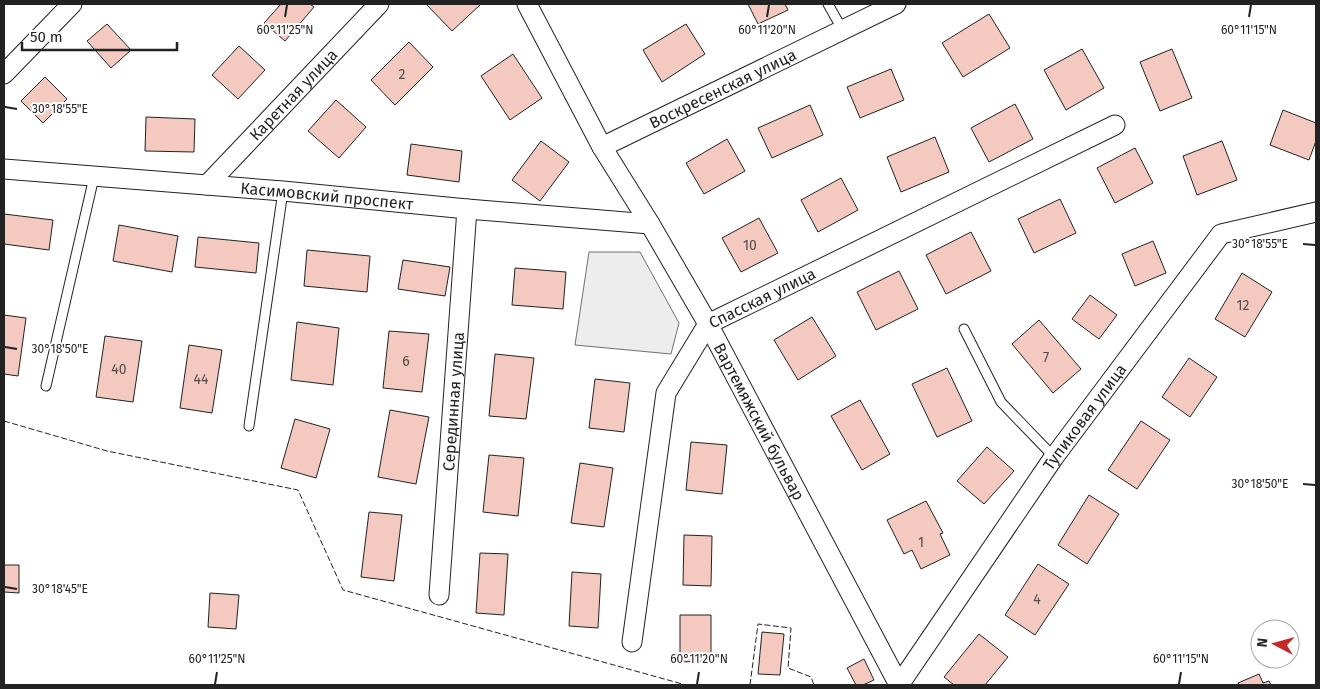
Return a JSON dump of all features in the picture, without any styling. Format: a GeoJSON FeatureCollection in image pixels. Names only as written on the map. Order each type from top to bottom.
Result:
{"type":"FeatureCollection","features":[{"type":"Feature","properties":{"kind":"street"},"geometry":{"type":"LineString","coordinates":[[4,74],[72,4]]}},
{"type":"Feature","properties":{"kind":"street","name":"Каретная улица"},"geometry":{"type":"LineString","coordinates":[[207,185],[378,4]]}},
{"type":"Feature","properties":{"kind":"street","name":"Вартемяжский бульвар"},"geometry":{"type":"LineString","coordinates":[[527,4],[602,147],[650,224],[708,324],[899,685]]}},
{"type":"Feature","properties":{"kind":"street","name":"Воскресенская улица"},"geometry":{"type":"LineString","coordinates":[[602,147],[896,4]]}},
{"type":"Feature","properties":{"kind":"street","name":"Спасская улица"},"geometry":{"type":"LineString","coordinates":[[632,642],[666,393],[708,324],[1115,125]]}},
{"type":"Feature","properties":{"kind":"street","name":"Касимовский проспект"},"geometry":{"type":"LineString","coordinates":[[4,169],[283,191],[650,224]]}},
{"type":"Feature","properties":{"kind":"street","name":"Серединная улица"},"geometry":{"type":"LineString","coordinates":[[440,595],[467,209]]}},
{"type":"Feature","properties":{"kind":"street","name":"Тупиковая улица"},"geometry":{"type":"LineString","coordinates":[[899,685],[1054,457],[1221,234],[1316,212]]}},
{"type":"Feature","properties":{"kind":"lane"},"geometry":{"type":"LineString","coordinates":[[828,4],[842,29]]}},
{"type":"Feature","properties":{"kind":"lane"},"geometry":{"type":"LineString","coordinates":[[46,386],[94,177]]}},
{"type":"Feature","properties":{"kind":"lane"},"geometry":{"type":"LineString","coordinates":[[249,426],[283,191]]}},
{"type":"Feature","properties":{"kind":"lane"},"geometry":{"type":"LineString","coordinates":[[964,329],[1001,402],[1054,457]]}},
{"type":"Feature","properties":{"kind":"shaded area"},"geometry":{"type":"Polygon","coordinates":[[[589,252],[640,252],[679,323],[671,354],[575,345],[589,252]]]}},
{"type":"Feature","properties":{"kind":"building"},"geometry":{"type":"Polygon","coordinates":[[[281,4],[310,4],[314,7],[285,41],[264,23],[281,4]]]}},
{"type":"Feature","properties":{"kind":"building"},"geometry":{"type":"Polygon","coordinates":[[[426,4],[478,4],[480,5],[452,31],[426,4]]]}},
{"type":"Feature","properties":{"kind":"building"},"geometry":{"type":"Polygon","coordinates":[[[748,4],[785,4],[788,10],[758,24],[748,4]]]}},
{"type":"Feature","properties":{"kind":"building"},"geometry":{"type":"Polygon","coordinates":[[[989,14],[1010,48],[963,77],[942,43],[989,14]]]}},
{"type":"Feature","properties":{"kind":"building"},"geometry":{"type":"Polygon","coordinates":[[[107,24],[131,50],[111,68],[87,41],[107,24]]]}},
{"type":"Feature","properties":{"kind":"building"},"geometry":{"type":"Polygon","coordinates":[[[686,24],[705,54],[662,82],[643,50],[686,24]]]}},
{"type":"Feature","properties":{"kind":"building"},"geometry":{"type":"Polygon","coordinates":[[[409,42],[433,67],[395,105],[371,80],[409,42]]]}},
{"type":"Feature","properties":{"kind":"building"},"geometry":{"type":"Polygon","coordinates":[[[239,46],[265,70],[238,99],[212,75],[239,46]]]}},
{"type":"Feature","properties":{"kind":"building"},"geometry":{"type":"Polygon","coordinates":[[[1082,49],[1104,88],[1066,110],[1044,70],[1082,49]]]}},
{"type":"Feature","properties":{"kind":"building"},"geometry":{"type":"Polygon","coordinates":[[[1172,49],[1192,98],[1160,111],[1140,62],[1172,49]]]}},
{"type":"Feature","properties":{"kind":"building"},"geometry":{"type":"Polygon","coordinates":[[[513,54],[542,98],[510,120],[481,76],[513,54]]]}},
{"type":"Feature","properties":{"kind":"building"},"geometry":{"type":"Polygon","coordinates":[[[891,69],[904,100],[860,118],[847,87],[891,69]]]}},
{"type":"Feature","properties":{"kind":"building"},"geometry":{"type":"Polygon","coordinates":[[[45,77],[67,99],[43,123],[21,101],[45,77]]]}},
{"type":"Feature","properties":{"kind":"building"},"geometry":{"type":"Polygon","coordinates":[[[336,100],[366,127],[339,158],[308,131],[336,100]]]}},
{"type":"Feature","properties":{"kind":"building"},"geometry":{"type":"Polygon","coordinates":[[[1015,104],[1033,139],[989,162],[971,128],[1015,104]]]}},
{"type":"Feature","properties":{"kind":"building"},"geometry":{"type":"Polygon","coordinates":[[[810,105],[823,135],[772,158],[758,128],[810,105]]]}},
{"type":"Feature","properties":{"kind":"building"},"geometry":{"type":"Polygon","coordinates":[[[1283,110],[1316,123],[1316,141],[1309,160],[1270,145],[1283,110]]]}},
{"type":"Feature","properties":{"kind":"building"},"geometry":{"type":"Polygon","coordinates":[[[146,117],[195,119],[194,152],[145,151],[146,117]]]}},
{"type":"Feature","properties":{"kind":"building"},"geometry":{"type":"Polygon","coordinates":[[[935,137],[949,172],[901,192],[887,157],[935,137]]]}},
{"type":"Feature","properties":{"kind":"building"},"geometry":{"type":"Polygon","coordinates":[[[727,139],[745,171],[704,194],[686,163],[727,139]]]}},
{"type":"Feature","properties":{"kind":"building"},"geometry":{"type":"Polygon","coordinates":[[[541,141],[569,162],[540,201],[512,180],[541,141]]]}},
{"type":"Feature","properties":{"kind":"building"},"geometry":{"type":"Polygon","coordinates":[[[1222,141],[1237,180],[1197,195],[1183,156],[1222,141]]]}},
{"type":"Feature","properties":{"kind":"building"},"geometry":{"type":"Polygon","coordinates":[[[411,144],[462,151],[459,182],[407,175],[411,144]]]}},
{"type":"Feature","properties":{"kind":"building"},"geometry":{"type":"Polygon","coordinates":[[[1135,148],[1153,183],[1115,203],[1097,168],[1135,148]]]}},
{"type":"Feature","properties":{"kind":"building"},"geometry":{"type":"Polygon","coordinates":[[[841,178],[858,210],[818,232],[801,200],[841,178]]]}},
{"type":"Feature","properties":{"kind":"building"},"geometry":{"type":"Polygon","coordinates":[[[1060,199],[1076,233],[1034,253],[1018,219],[1060,199]]]}},
{"type":"Feature","properties":{"kind":"building"},"geometry":{"type":"Polygon","coordinates":[[[4,214],[53,220],[49,250],[4,244],[4,214]]]}},
{"type":"Feature","properties":{"kind":"building"},"geometry":{"type":"Polygon","coordinates":[[[759,218],[778,253],[741,272],[722,238],[759,218]]]}},
{"type":"Feature","properties":{"kind":"building"},"geometry":{"type":"Polygon","coordinates":[[[119,225],[178,236],[172,272],[113,261],[119,225]]]}},
{"type":"Feature","properties":{"kind":"building"},"geometry":{"type":"Polygon","coordinates":[[[971,232],[991,271],[946,294],[926,255],[971,232]]]}},
{"type":"Feature","properties":{"kind":"building"},"geometry":{"type":"Polygon","coordinates":[[[198,237],[259,243],[256,273],[195,267],[198,237]]]}},
{"type":"Feature","properties":{"kind":"building"},"geometry":{"type":"Polygon","coordinates":[[[1153,241],[1166,273],[1135,286],[1122,254],[1153,241]]]}},
{"type":"Feature","properties":{"kind":"building"},"geometry":{"type":"Polygon","coordinates":[[[307,250],[370,256],[367,292],[304,286],[307,250]]]}},
{"type":"Feature","properties":{"kind":"building"},"geometry":{"type":"Polygon","coordinates":[[[403,260],[450,267],[445,296],[398,289],[403,260]]]}},
{"type":"Feature","properties":{"kind":"building"},"geometry":{"type":"Polygon","coordinates":[[[515,268],[566,272],[563,309],[512,305],[515,268]]]}},
{"type":"Feature","properties":{"kind":"building"},"geometry":{"type":"Polygon","coordinates":[[[899,271],[918,309],[876,330],[857,292],[899,271]]]}},
{"type":"Feature","properties":{"kind":"building"},"geometry":{"type":"Polygon","coordinates":[[[1242,273],[1272,292],[1245,337],[1215,319],[1242,273]]]}},
{"type":"Feature","properties":{"kind":"building"},"geometry":{"type":"Polygon","coordinates":[[[1090,295],[1117,315],[1099,339],[1072,319],[1090,295]]]}},
{"type":"Feature","properties":{"kind":"building"},"geometry":{"type":"Polygon","coordinates":[[[4,315],[26,318],[18,376],[4,374],[4,315]]]}},
{"type":"Feature","properties":{"kind":"building"},"geometry":{"type":"Polygon","coordinates":[[[812,317],[836,356],[798,380],[774,340],[812,317]]]}},
{"type":"Feature","properties":{"kind":"building"},"geometry":{"type":"Polygon","coordinates":[[[1039,320],[1081,369],[1053,393],[1012,344],[1039,320]]]}},
{"type":"Feature","properties":{"kind":"building"},"geometry":{"type":"Polygon","coordinates":[[[297,322],[339,328],[333,385],[291,380],[297,322]]]}},
{"type":"Feature","properties":{"kind":"building"},"geometry":{"type":"Polygon","coordinates":[[[389,331],[429,334],[422,392],[383,388],[389,331]]]}},
{"type":"Feature","properties":{"kind":"building"},"geometry":{"type":"Polygon","coordinates":[[[105,336],[142,341],[133,402],[96,397],[105,336]]]}},
{"type":"Feature","properties":{"kind":"building"},"geometry":{"type":"Polygon","coordinates":[[[189,345],[222,350],[212,413],[180,408],[189,345]]]}},
{"type":"Feature","properties":{"kind":"building"},"geometry":{"type":"Polygon","coordinates":[[[495,354],[534,358],[526,419],[489,416],[495,354]]]}},
{"type":"Feature","properties":{"kind":"building"},"geometry":{"type":"Polygon","coordinates":[[[1189,358],[1217,377],[1190,417],[1162,397],[1189,358]]]}},
{"type":"Feature","properties":{"kind":"building"},"geometry":{"type":"Polygon","coordinates":[[[947,368],[972,421],[937,437],[912,384],[947,368]]]}},
{"type":"Feature","properties":{"kind":"building"},"geometry":{"type":"Polygon","coordinates":[[[595,379],[630,383],[624,432],[589,428],[595,379]]]}},
{"type":"Feature","properties":{"kind":"building"},"geometry":{"type":"Polygon","coordinates":[[[860,400],[890,454],[862,470],[831,416],[860,400]]]}},
{"type":"Feature","properties":{"kind":"building"},"geometry":{"type":"Polygon","coordinates":[[[390,410],[429,417],[416,484],[378,477],[390,410]]]}},
{"type":"Feature","properties":{"kind":"building"},"geometry":{"type":"Polygon","coordinates":[[[295,419],[330,429],[316,478],[281,468],[295,419]]]}},
{"type":"Feature","properties":{"kind":"building"},"geometry":{"type":"Polygon","coordinates":[[[1141,421],[1170,440],[1137,489],[1108,470],[1141,421]]]}},
{"type":"Feature","properties":{"kind":"building"},"geometry":{"type":"Polygon","coordinates":[[[691,442],[727,445],[722,494],[686,490],[691,442]]]}},
{"type":"Feature","properties":{"kind":"building"},"geometry":{"type":"Polygon","coordinates":[[[987,447],[1014,471],[984,504],[957,481],[987,447]]]}},
{"type":"Feature","properties":{"kind":"building"},"geometry":{"type":"Polygon","coordinates":[[[489,455],[524,458],[518,516],[483,512],[489,455]]]}},
{"type":"Feature","properties":{"kind":"building"},"geometry":{"type":"Polygon","coordinates":[[[580,463],[613,468],[604,527],[571,523],[580,463]]]}},
{"type":"Feature","properties":{"kind":"building"},"geometry":{"type":"Polygon","coordinates":[[[1089,495],[1119,514],[1087,564],[1058,545],[1089,495]]]}},
{"type":"Feature","properties":{"kind":"building"},"geometry":{"type":"Polygon","coordinates":[[[926,501],[943,533],[940,534],[950,555],[921,569],[912,550],[904,554],[887,520],[926,501]]]}},
{"type":"Feature","properties":{"kind":"building"},"geometry":{"type":"Polygon","coordinates":[[[369,512],[402,515],[394,581],[361,577],[369,512]]]}},
{"type":"Feature","properties":{"kind":"building"},"geometry":{"type":"Polygon","coordinates":[[[684,535],[712,536],[711,586],[683,585],[684,535]]]}},
{"type":"Feature","properties":{"kind":"building"},"geometry":{"type":"Polygon","coordinates":[[[480,553],[508,554],[504,615],[476,613],[480,553]]]}},
{"type":"Feature","properties":{"kind":"building"},"geometry":{"type":"Polygon","coordinates":[[[1038,564],[1069,584],[1035,635],[1005,615],[1038,564]]]}},
{"type":"Feature","properties":{"kind":"building"},"geometry":{"type":"Polygon","coordinates":[[[4,565],[19,565],[19,593],[4,592],[4,565]]]}},
{"type":"Feature","properties":{"kind":"building"},"geometry":{"type":"Polygon","coordinates":[[[572,572],[601,574],[598,628],[569,626],[572,572]]]}},
{"type":"Feature","properties":{"kind":"building"},"geometry":{"type":"Polygon","coordinates":[[[210,593],[239,595],[236,629],[208,627],[210,593]]]}},
{"type":"Feature","properties":{"kind":"building"},"geometry":{"type":"Polygon","coordinates":[[[680,615],[711,615],[711,661],[680,662],[680,615]]]}},
{"type":"Feature","properties":{"kind":"building"},"geometry":{"type":"Polygon","coordinates":[[[762,632],[784,634],[780,675],[758,674],[762,632]]]}},
{"type":"Feature","properties":{"kind":"building"},"geometry":{"type":"Polygon","coordinates":[[[979,634],[1008,657],[985,685],[954,685],[944,677],[979,634]]]}},
{"type":"Feature","properties":{"kind":"building"},"geometry":{"type":"Polygon","coordinates":[[[864,659],[874,680],[863,685],[856,685],[847,668],[864,659]]]}},
{"type":"Feature","properties":{"kind":"building"},"geometry":{"type":"Polygon","coordinates":[[[1259,674],[1263,683],[1269,681],[1271,685],[1239,685],[1238,683],[1259,674]]]}},
{"type":"Feature","properties":{"kind":"fence"},"geometry":{"type":"LineString","coordinates":[[4,421],[107,451],[298,490],[343,590],[686,685]]}},
{"type":"Feature","properties":{"kind":"fence"},"geometry":{"type":"LineString","coordinates":[[750,685],[758,624],[791,628],[788,668],[811,677],[814,685]]}}]}
